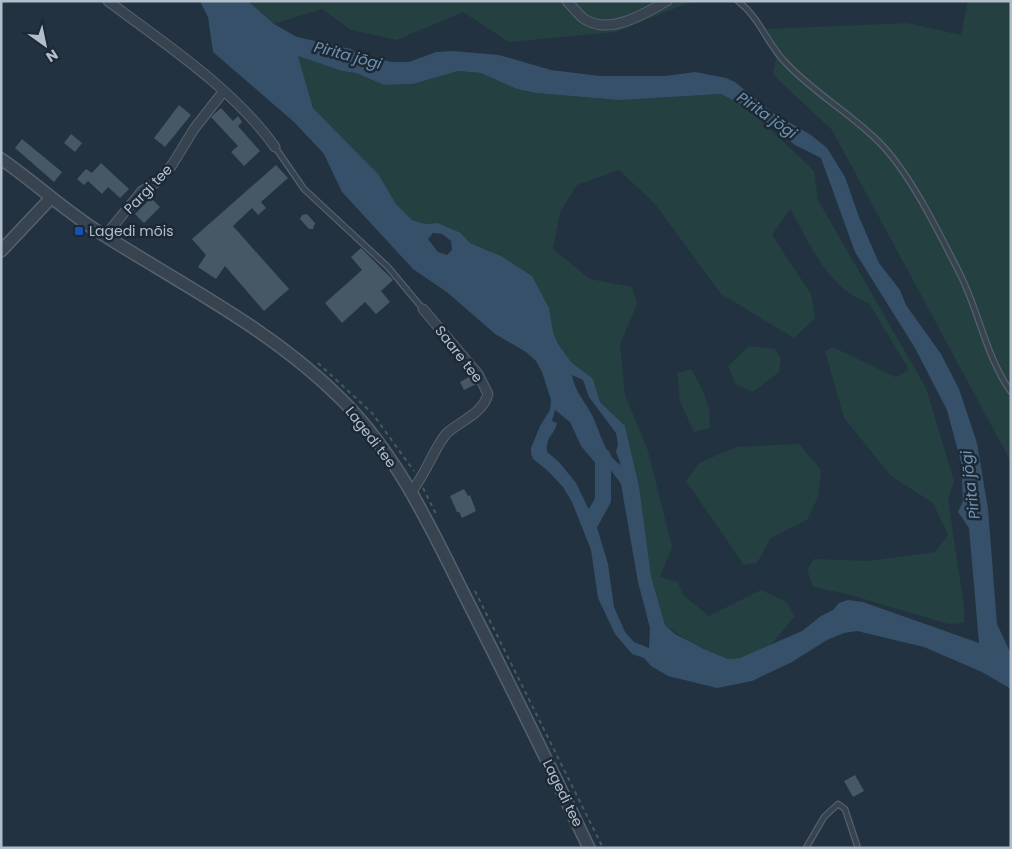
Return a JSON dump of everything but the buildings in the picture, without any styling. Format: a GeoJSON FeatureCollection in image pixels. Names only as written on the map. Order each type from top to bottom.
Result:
{"type":"FeatureCollection","features":[{"type":"Feature","properties":{"kind":"street"},"geometry":{"type":"LineString","coordinates":[[108,1],[184,58],[223,92],[264,132],[275,147]]}},
{"type":"Feature","properties":{"kind":"street"},"geometry":{"type":"LineString","coordinates":[[567,1],[586,20],[603,26],[631,20],[668,1]]}},
{"type":"Feature","properties":{"kind":"street","name":"Pargi tee"},"geometry":{"type":"LineString","coordinates":[[105,236],[142,191],[157,182],[172,165],[194,129],[223,92]]}},
{"type":"Feature","properties":{"kind":"street","name":"Lagedi tee"},"geometry":{"type":"LineString","coordinates":[[1,158],[51,198],[105,236],[172,274],[245,323],[320,380],[370,430],[411,492],[590,848]]}},
{"type":"Feature","properties":{"kind":"street"},"geometry":{"type":"LineString","coordinates":[[1,251],[51,198]]}},
{"type":"Feature","properties":{"kind":"street","name":"Saare tee"},"geometry":{"type":"LineString","coordinates":[[411,492],[420,482],[446,434],[485,405],[488,394],[478,374],[423,309]]}},
{"type":"Feature","properties":{"kind":"lane"},"geometry":{"type":"LineString","coordinates":[[738,1],[753,14],[786,63],[878,141],[896,163],[959,271],[970,296],[990,354],[1011,392]]}},
{"type":"Feature","properties":{"kind":"lane"},"geometry":{"type":"LineString","coordinates":[[275,147],[304,189],[388,267],[423,309]]}},
{"type":"Feature","properties":{"kind":"lane"},"geometry":{"type":"LineString","coordinates":[[806,848],[824,817],[838,804],[845,809],[858,848]]}},
{"type":"Feature","properties":{"kind":"path"},"geometry":{"type":"LineString","coordinates":[[313,360],[330,372],[372,413],[420,482],[439,520]]}},
{"type":"Feature","properties":{"kind":"path"},"geometry":{"type":"LineString","coordinates":[[473,587],[603,848]]}},
{"type":"Feature","properties":{"kind":"green space"},"geometry":{"type":"Polygon","coordinates":[[[248,1],[693,1],[616,32],[509,42],[463,12],[397,40],[351,30],[322,9],[274,24],[248,1]]]}},
{"type":"Feature","properties":{"kind":"green space"},"geometry":{"type":"Polygon","coordinates":[[[968,1],[1011,1],[1011,462],[832,130],[773,75],[776,60],[766,29],[907,23],[961,35],[968,1]]]}},
{"type":"Feature","properties":{"kind":"green space"},"geometry":{"type":"Polygon","coordinates":[[[298,56],[342,71],[356,73],[384,85],[413,84],[458,71],[481,73],[517,89],[536,93],[619,100],[721,94],[746,106],[814,171],[818,200],[926,388],[954,481],[948,500],[964,606],[964,623],[948,624],[847,594],[813,587],[807,570],[814,559],[868,561],[935,552],[948,535],[933,503],[891,476],[844,418],[825,351],[833,347],[895,377],[909,370],[869,303],[855,297],[831,277],[790,209],[772,235],[811,294],[815,318],[794,338],[721,294],[655,204],[619,170],[577,185],[560,212],[553,249],[590,279],[632,287],[637,304],[620,345],[625,395],[648,451],[672,547],[660,577],[678,582],[683,595],[709,616],[761,590],[787,602],[795,616],[769,647],[740,658],[728,659],[689,642],[665,625],[651,576],[639,486],[625,426],[600,402],[593,379],[571,362],[558,344],[516,265],[470,243],[461,233],[438,223],[426,224],[412,220],[396,204],[379,175],[313,108],[298,56]]]}},
{"type":"Feature","properties":{"kind":"green space"},"geometry":{"type":"Polygon","coordinates":[[[749,346],[775,349],[781,359],[779,372],[753,392],[736,384],[728,366],[749,346]]]}},
{"type":"Feature","properties":{"kind":"green space"},"geometry":{"type":"Polygon","coordinates":[[[691,369],[705,397],[710,420],[710,428],[694,432],[680,402],[677,373],[691,369]]]}},
{"type":"Feature","properties":{"kind":"green space"},"geometry":{"type":"Polygon","coordinates":[[[799,444],[821,470],[818,497],[807,520],[771,538],[757,563],[744,565],[686,481],[699,463],[736,447],[799,444]]]}},
{"type":"Feature","properties":{"kind":"water"},"geometry":{"type":"Polygon","coordinates":[[[200,1],[248,1],[274,24],[297,37],[351,49],[357,54],[392,62],[409,62],[436,52],[453,51],[499,55],[551,70],[600,76],[665,76],[695,72],[726,78],[735,82],[773,113],[811,135],[827,148],[845,177],[859,217],[879,263],[900,290],[906,305],[941,354],[959,389],[977,443],[988,509],[997,624],[1011,654],[1011,689],[982,672],[924,647],[857,631],[844,633],[827,640],[792,662],[752,681],[717,688],[668,676],[651,666],[644,658],[632,654],[615,634],[598,598],[591,550],[572,502],[563,487],[533,459],[531,454],[531,448],[540,426],[550,410],[551,400],[542,372],[536,361],[526,352],[495,334],[448,293],[413,269],[342,192],[324,154],[294,122],[213,52],[208,17],[200,1]],[[298,56],[313,108],[379,175],[396,204],[412,220],[426,224],[438,223],[461,233],[470,243],[501,256],[532,276],[549,308],[553,332],[558,344],[571,362],[593,379],[600,402],[625,426],[639,486],[651,576],[665,625],[675,634],[728,659],[740,658],[802,631],[821,616],[833,610],[839,603],[848,600],[863,602],[979,643],[969,528],[958,512],[963,501],[961,462],[947,410],[915,348],[855,252],[821,158],[795,145],[745,106],[721,94],[619,100],[536,93],[517,89],[481,73],[458,71],[413,84],[384,85],[356,73],[342,71],[298,56]],[[433,233],[428,239],[438,252],[447,255],[452,250],[451,241],[442,234],[433,233]],[[572,375],[573,381],[593,417],[607,450],[615,461],[621,465],[616,452],[618,444],[616,433],[589,397],[583,380],[572,375]],[[555,410],[552,421],[557,423],[549,439],[547,452],[559,462],[576,483],[596,524],[608,564],[614,607],[625,632],[634,642],[649,648],[650,628],[638,582],[621,484],[610,469],[597,465],[581,446],[570,422],[555,410]]]}},
{"type":"Feature","properties":{"kind":"waterway","name":"Pirita jõgi"},"geometry":{"type":"LineString","coordinates":[[591,522],[603,500],[603,457]]}},
{"type":"Feature","properties":{"kind":"place","name":"Lagedi mõis"},"geometry":{"type":"Point","coordinates":[79,231]}}]}
